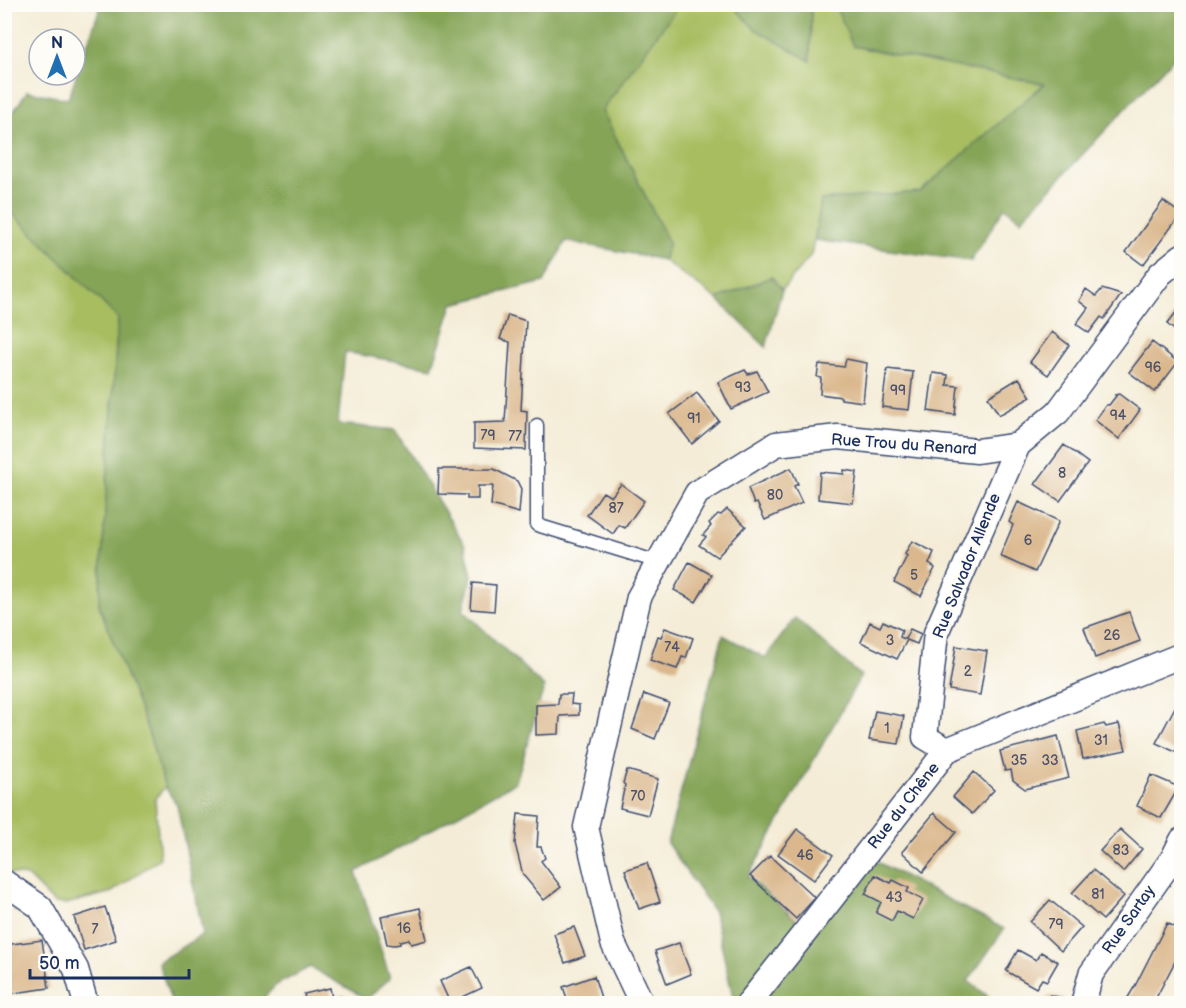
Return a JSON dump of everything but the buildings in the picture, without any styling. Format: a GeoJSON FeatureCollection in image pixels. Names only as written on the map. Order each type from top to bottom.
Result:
{"type":"FeatureCollection","features":[{"type":"Feature","properties":{"kind":"street"},"geometry":{"type":"LineString","coordinates":[[1018,445],[1058,412],[1160,274],[1182,256]]}},
{"type":"Feature","properties":{"kind":"street","name":"Rue Trou du Renard"},"geometry":{"type":"LineString","coordinates":[[642,1004],[613,943],[586,827],[639,597],[697,493],[776,444],[838,437],[977,451],[1018,445]]}},
{"type":"Feature","properties":{"kind":"street","name":"Rue Salvador Allende"},"geometry":{"type":"LineString","coordinates":[[947,750],[925,737],[936,633],[1018,445]]}},
{"type":"Feature","properties":{"kind":"street","name":"Rue du Chêne"},"geometry":{"type":"LineString","coordinates":[[748,1004],[947,750],[1182,655]]}},
{"type":"Feature","properties":{"kind":"street","name":"Rue Sartay"},"geometry":{"type":"LineString","coordinates":[[1083,1004],[1091,974],[1173,858],[1182,840]]}},
{"type":"Feature","properties":{"kind":"street"},"geometry":{"type":"LineString","coordinates":[[4,882],[40,907],[76,969],[86,1004]]}},
{"type":"Feature","properties":{"kind":"lane"},"geometry":{"type":"LineString","coordinates":[[537,424],[537,525],[658,562]]}},
{"type":"Feature","properties":{"kind":"green space"},"geometry":{"type":"Polygon","coordinates":[[[101,5],[679,5],[602,110],[669,243],[663,260],[566,241],[544,282],[453,304],[432,368],[345,352],[338,424],[395,430],[465,545],[472,576],[463,610],[544,687],[516,782],[356,872],[390,978],[367,999],[310,967],[276,985],[259,1003],[172,1003],[158,962],[203,934],[177,805],[165,787],[148,731],[99,605],[118,318],[10,211],[5,212],[5,125],[27,91],[68,99],[72,87],[87,87],[87,45],[101,5]]]}},
{"type":"Feature","properties":{"kind":"green space"},"geometry":{"type":"Polygon","coordinates":[[[679,5],[732,5],[755,29],[810,60],[811,5],[835,5],[854,46],[1044,84],[920,192],[822,201],[811,255],[782,290],[771,277],[717,299],[663,260],[669,243],[602,110],[679,5]]]}},
{"type":"Feature","properties":{"kind":"green space"},"geometry":{"type":"Polygon","coordinates":[[[732,5],[811,5],[810,61],[755,29],[732,5]]]}},
{"type":"Feature","properties":{"kind":"green space"},"geometry":{"type":"Polygon","coordinates":[[[835,5],[1181,5],[1181,50],[1021,220],[1005,207],[971,261],[815,240],[821,200],[920,192],[1044,84],[853,46],[835,5]]]}},
{"type":"Feature","properties":{"kind":"green space"},"geometry":{"type":"Polygon","coordinates":[[[10,211],[118,318],[99,605],[148,731],[165,787],[155,799],[160,858],[112,892],[66,904],[54,903],[27,876],[5,873],[4,212],[10,211]]]}},
{"type":"Feature","properties":{"kind":"green space"},"geometry":{"type":"Polygon","coordinates":[[[772,277],[782,290],[766,347],[717,299],[772,277]]]}},
{"type":"Feature","properties":{"kind":"green space"},"geometry":{"type":"Polygon","coordinates":[[[795,618],[861,676],[748,877],[811,933],[874,860],[1004,929],[968,981],[997,1003],[751,1003],[792,955],[734,1002],[714,912],[667,843],[723,635],[765,658],[795,618]]]}}]}
